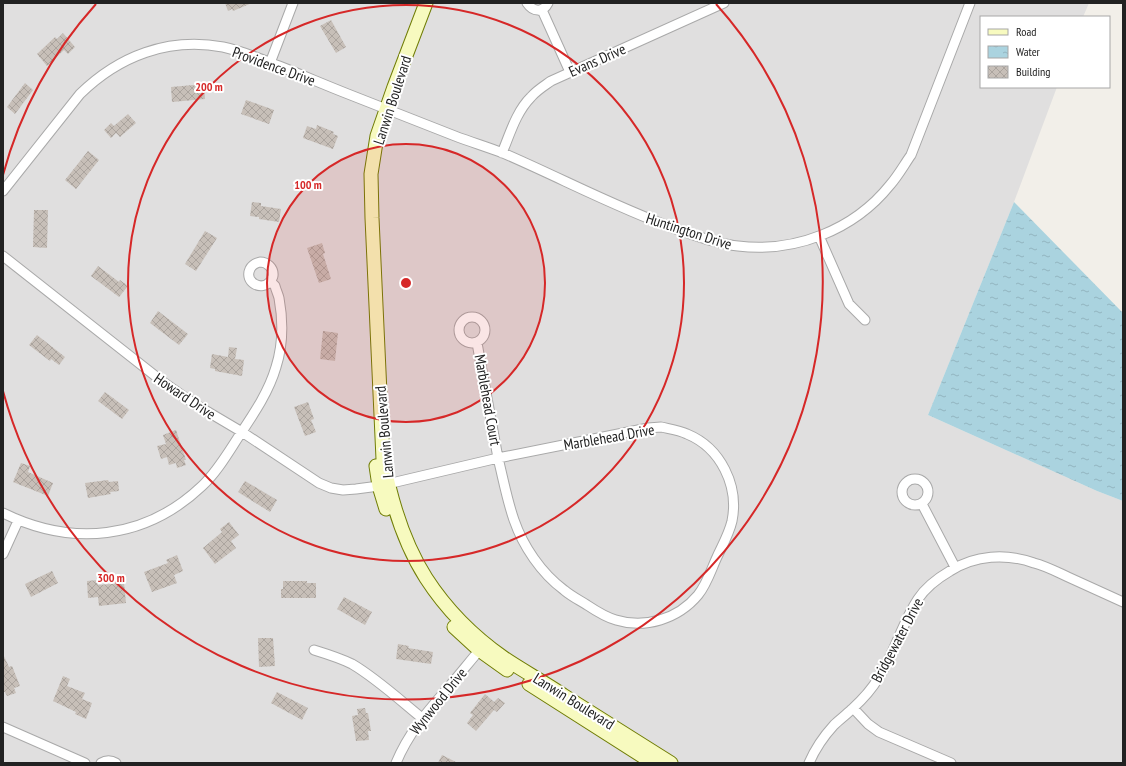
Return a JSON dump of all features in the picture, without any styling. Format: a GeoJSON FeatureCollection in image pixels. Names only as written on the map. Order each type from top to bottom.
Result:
{"type":"FeatureCollection","features":[{"type":"Feature","properties":{"kind":"street"},"geometry":{"type":"LineString","coordinates":[[270,62],[293,3]]}},
{"type":"Feature","properties":{"kind":"street","name":"Lanwin Boulevard"},"geometry":{"type":"LineString","coordinates":[[382,108],[416,3]]}},
{"type":"Feature","properties":{"kind":"street","name":"Lanwin Boulevard"},"geometry":{"type":"LineString","coordinates":[[426,3],[382,108],[370,131],[364,163],[363,196],[375,456],[384,485],[385,508],[399,545],[413,572],[447,619],[465,637],[504,658],[671,763]]}},
{"type":"Feature","properties":{"kind":"street"},"geometry":{"type":"LineString","coordinates":[[527,3],[530,7],[537,10],[545,6],[570,72]]}},
{"type":"Feature","properties":{"kind":"street","name":"Evans Drive"},"geometry":{"type":"LineString","coordinates":[[502,153],[516,119],[523,107],[539,89],[551,81],[570,72],[724,3]]}},
{"type":"Feature","properties":{"kind":"street","name":"Huntington Drive"},"geometry":{"type":"LineString","coordinates":[[382,108],[502,153],[647,218],[717,242],[758,248],[772,247],[800,242],[838,228],[864,211],[889,187],[911,155],[970,3]]}},
{"type":"Feature","properties":{"kind":"street","name":"Providence Drive"},"geometry":{"type":"LineString","coordinates":[[3,192],[80,94],[92,83],[125,60],[145,52],[166,47],[204,44],[241,52],[270,62],[382,108]]}},
{"type":"Feature","properties":{"kind":"street"},"geometry":{"type":"LineString","coordinates":[[819,236],[849,304],[865,320]]}},
{"type":"Feature","properties":{"kind":"street","name":"Howard Drive"},"geometry":{"type":"LineString","coordinates":[[3,256],[163,382],[319,483],[331,488],[343,490],[384,485]]}},
{"type":"Feature","properties":{"kind":"street"},"geometry":{"type":"LineString","coordinates":[[3,514],[18,521],[50,530],[77,534],[97,534],[137,526],[153,520],[188,499],[203,486],[214,473],[264,398],[277,366],[282,331],[281,314],[278,296],[271,280]]}},
{"type":"Feature","properties":{"kind":"street","name":"Marblehead Court"},"geometry":{"type":"LineString","coordinates":[[477,343],[498,458]]}},
{"type":"Feature","properties":{"kind":"street","name":"Marblehead Drive"},"geometry":{"type":"LineString","coordinates":[[384,485],[498,458],[648,428],[661,427],[688,434],[700,441],[713,452],[721,462],[726,472],[733,496],[732,521],[705,584],[698,595],[680,611],[667,618],[654,622],[629,623],[615,620],[603,615],[564,590],[549,577],[529,552],[514,519],[498,458]]}},
{"type":"Feature","properties":{"kind":"street"},"geometry":{"type":"LineString","coordinates":[[922,504],[955,567]]}},
{"type":"Feature","properties":{"kind":"street"},"geometry":{"type":"LineString","coordinates":[[3,554],[18,521]]}},
{"type":"Feature","properties":{"kind":"street","name":"Bridgewater Drive"},"geometry":{"type":"LineString","coordinates":[[809,763],[822,738],[834,724],[865,696],[879,678],[911,610],[919,597],[942,575],[955,567],[986,558],[1018,558],[1035,563],[1123,602]]}},
{"type":"Feature","properties":{"kind":"street","name":"Lanwin Boulevard"},"geometry":{"type":"LineString","coordinates":[[482,647],[498,664],[653,763]]}},
{"type":"Feature","properties":{"kind":"street","name":"Wynwood Drive"},"geometry":{"type":"LineString","coordinates":[[396,763],[405,744],[422,718],[482,647]]}},
{"type":"Feature","properties":{"kind":"street"},"geometry":{"type":"LineString","coordinates":[[314,650],[337,657],[365,672],[422,718]]}},
{"type":"Feature","properties":{"kind":"street"},"geometry":{"type":"LineString","coordinates":[[853,708],[868,724],[879,732],[951,763]]}},
{"type":"Feature","properties":{"kind":"street"},"geometry":{"type":"LineString","coordinates":[[3,727],[85,763]]}},
{"type":"Feature","properties":{"kind":"street"},"geometry":{"type":"LineString","coordinates":[[101,763],[110,760],[116,763]]}},
{"type":"Feature","properties":{"kind":"shaded area"},"geometry":{"type":"Polygon","coordinates":[[[3,3],[1089,3],[1083,16],[980,16],[980,88],[1057,88],[1014,202],[928,415],[1097,491],[1123,501],[1123,763],[3,763],[3,3]]]}},
{"type":"Feature","properties":{"kind":"water"},"geometry":{"type":"Polygon","coordinates":[[[1014,202],[1123,313],[1123,501],[1097,491],[928,415],[1014,202]]]}},
{"type":"Feature","properties":{"kind":"building"},"geometry":{"type":"Polygon","coordinates":[[[225,3],[252,3],[233,11],[232,9],[228,11],[225,3]]]}},
{"type":"Feature","properties":{"kind":"building"},"geometry":{"type":"Polygon","coordinates":[[[331,20],[346,47],[336,53],[320,26],[331,20]]]}},
{"type":"Feature","properties":{"kind":"building"},"geometry":{"type":"Polygon","coordinates":[[[63,33],[75,47],[68,54],[64,50],[47,66],[37,54],[55,37],[57,39],[63,33]]]}},
{"type":"Feature","properties":{"kind":"building"},"geometry":{"type":"Polygon","coordinates":[[[25,83],[33,90],[15,114],[7,107],[25,83]]]}},
{"type":"Feature","properties":{"kind":"building"},"geometry":{"type":"Polygon","coordinates":[[[204,84],[205,99],[172,102],[171,87],[204,84]]]}},
{"type":"Feature","properties":{"kind":"building"},"geometry":{"type":"Polygon","coordinates":[[[246,100],[274,110],[269,124],[241,114],[246,100]]]}},
{"type":"Feature","properties":{"kind":"building"},"geometry":{"type":"Polygon","coordinates":[[[128,114],[136,123],[120,137],[116,133],[111,138],[104,130],[111,123],[114,126],[128,114]]]}},
{"type":"Feature","properties":{"kind":"building"},"geometry":{"type":"Polygon","coordinates":[[[317,125],[334,132],[333,134],[338,136],[333,149],[303,138],[307,126],[316,129],[317,125]]]}},
{"type":"Feature","properties":{"kind":"building"},"geometry":{"type":"Polygon","coordinates":[[[88,151],[99,160],[76,189],[65,180],[88,151]]]}},
{"type":"Feature","properties":{"kind":"building"},"geometry":{"type":"Polygon","coordinates":[[[252,202],[261,203],[261,206],[281,209],[279,222],[250,216],[252,202]]]}},
{"type":"Feature","properties":{"kind":"building"},"geometry":{"type":"Polygon","coordinates":[[[34,210],[48,210],[47,248],[33,247],[34,210]]]}},
{"type":"Feature","properties":{"kind":"building"},"geometry":{"type":"Polygon","coordinates":[[[205,231],[217,238],[196,271],[185,264],[205,231]]]}},
{"type":"Feature","properties":{"kind":"building"},"geometry":{"type":"Polygon","coordinates":[[[322,243],[325,253],[323,254],[331,279],[319,283],[307,248],[322,243]]]}},
{"type":"Feature","properties":{"kind":"building"},"geometry":{"type":"Polygon","coordinates":[[[98,266],[119,282],[120,280],[128,286],[119,297],[91,276],[98,266]]]}},
{"type":"Feature","properties":{"kind":"building"},"geometry":{"type":"Polygon","coordinates":[[[158,311],[188,334],[179,345],[150,323],[158,311]]]}},
{"type":"Feature","properties":{"kind":"building"},"geometry":{"type":"Polygon","coordinates":[[[323,331],[338,333],[335,361],[320,359],[323,331]]]}},
{"type":"Feature","properties":{"kind":"building"},"geometry":{"type":"Polygon","coordinates":[[[37,335],[65,357],[59,365],[51,359],[50,361],[29,345],[37,335]]]}},
{"type":"Feature","properties":{"kind":"building"},"geometry":{"type":"Polygon","coordinates":[[[229,347],[237,348],[235,359],[244,360],[242,376],[215,371],[215,369],[210,368],[212,354],[228,357],[229,347]]]}},
{"type":"Feature","properties":{"kind":"building"},"geometry":{"type":"Polygon","coordinates":[[[105,392],[129,410],[122,419],[98,401],[105,392]]]}},
{"type":"Feature","properties":{"kind":"building"},"geometry":{"type":"Polygon","coordinates":[[[308,402],[314,419],[311,420],[316,432],[305,436],[294,407],[308,402]]]}},
{"type":"Feature","properties":{"kind":"building"},"geometry":{"type":"Polygon","coordinates":[[[176,430],[186,460],[184,460],[186,465],[177,468],[176,463],[169,465],[167,457],[161,459],[157,446],[166,444],[163,435],[176,430]]]}},
{"type":"Feature","properties":{"kind":"building"},"geometry":{"type":"Polygon","coordinates":[[[21,463],[30,466],[28,472],[53,483],[48,496],[13,482],[21,463]]]}},
{"type":"Feature","properties":{"kind":"building"},"geometry":{"type":"Polygon","coordinates":[[[108,480],[109,482],[118,481],[119,491],[88,498],[85,483],[108,480]]]}},
{"type":"Feature","properties":{"kind":"building"},"geometry":{"type":"Polygon","coordinates":[[[245,481],[277,500],[270,512],[238,492],[245,481]]]}},
{"type":"Feature","properties":{"kind":"building"},"geometry":{"type":"Polygon","coordinates":[[[229,522],[239,535],[231,541],[236,548],[215,564],[203,548],[222,532],[220,529],[229,522]]]}},
{"type":"Feature","properties":{"kind":"building"},"geometry":{"type":"Polygon","coordinates":[[[177,555],[183,571],[174,575],[177,583],[152,592],[144,572],[168,563],[166,560],[177,555]]]}},
{"type":"Feature","properties":{"kind":"building"},"geometry":{"type":"Polygon","coordinates":[[[52,571],[58,583],[31,597],[25,584],[52,571]]]}},
{"type":"Feature","properties":{"kind":"building"},"geometry":{"type":"Polygon","coordinates":[[[98,580],[98,585],[124,583],[126,603],[99,606],[98,597],[88,598],[87,581],[98,580]]]}},
{"type":"Feature","properties":{"kind":"building"},"geometry":{"type":"Polygon","coordinates":[[[283,581],[307,581],[307,583],[316,583],[316,598],[281,598],[283,581]]]}},
{"type":"Feature","properties":{"kind":"building"},"geometry":{"type":"Polygon","coordinates":[[[344,597],[372,612],[365,625],[337,609],[344,597]]]}},
{"type":"Feature","properties":{"kind":"building"},"geometry":{"type":"Polygon","coordinates":[[[258,638],[273,638],[275,666],[259,667],[258,638]]]}},
{"type":"Feature","properties":{"kind":"building"},"geometry":{"type":"Polygon","coordinates":[[[398,644],[409,646],[408,648],[433,652],[431,664],[396,659],[398,644]]]}},
{"type":"Feature","properties":{"kind":"building"},"geometry":{"type":"Polygon","coordinates":[[[3,654],[9,667],[12,666],[20,686],[14,688],[16,693],[7,696],[5,692],[3,692],[3,654]]]}},
{"type":"Feature","properties":{"kind":"building"},"geometry":{"type":"Polygon","coordinates":[[[63,676],[70,679],[67,686],[85,693],[82,699],[92,703],[86,719],[75,714],[76,712],[53,701],[63,676]]]}},
{"type":"Feature","properties":{"kind":"building"},"geometry":{"type":"Polygon","coordinates":[[[277,692],[308,708],[302,720],[271,703],[277,692]]]}},
{"type":"Feature","properties":{"kind":"building"},"geometry":{"type":"Polygon","coordinates":[[[485,694],[494,702],[498,698],[505,703],[497,712],[494,710],[476,731],[467,723],[473,715],[470,713],[485,694]]]}},
{"type":"Feature","properties":{"kind":"building"},"geometry":{"type":"Polygon","coordinates":[[[365,708],[366,713],[368,713],[371,731],[368,731],[369,740],[356,741],[352,716],[358,715],[357,709],[365,708]]]}},
{"type":"Feature","properties":{"kind":"building"},"geometry":{"type":"Polygon","coordinates":[[[442,755],[458,763],[438,763],[442,755]]]}}]}
